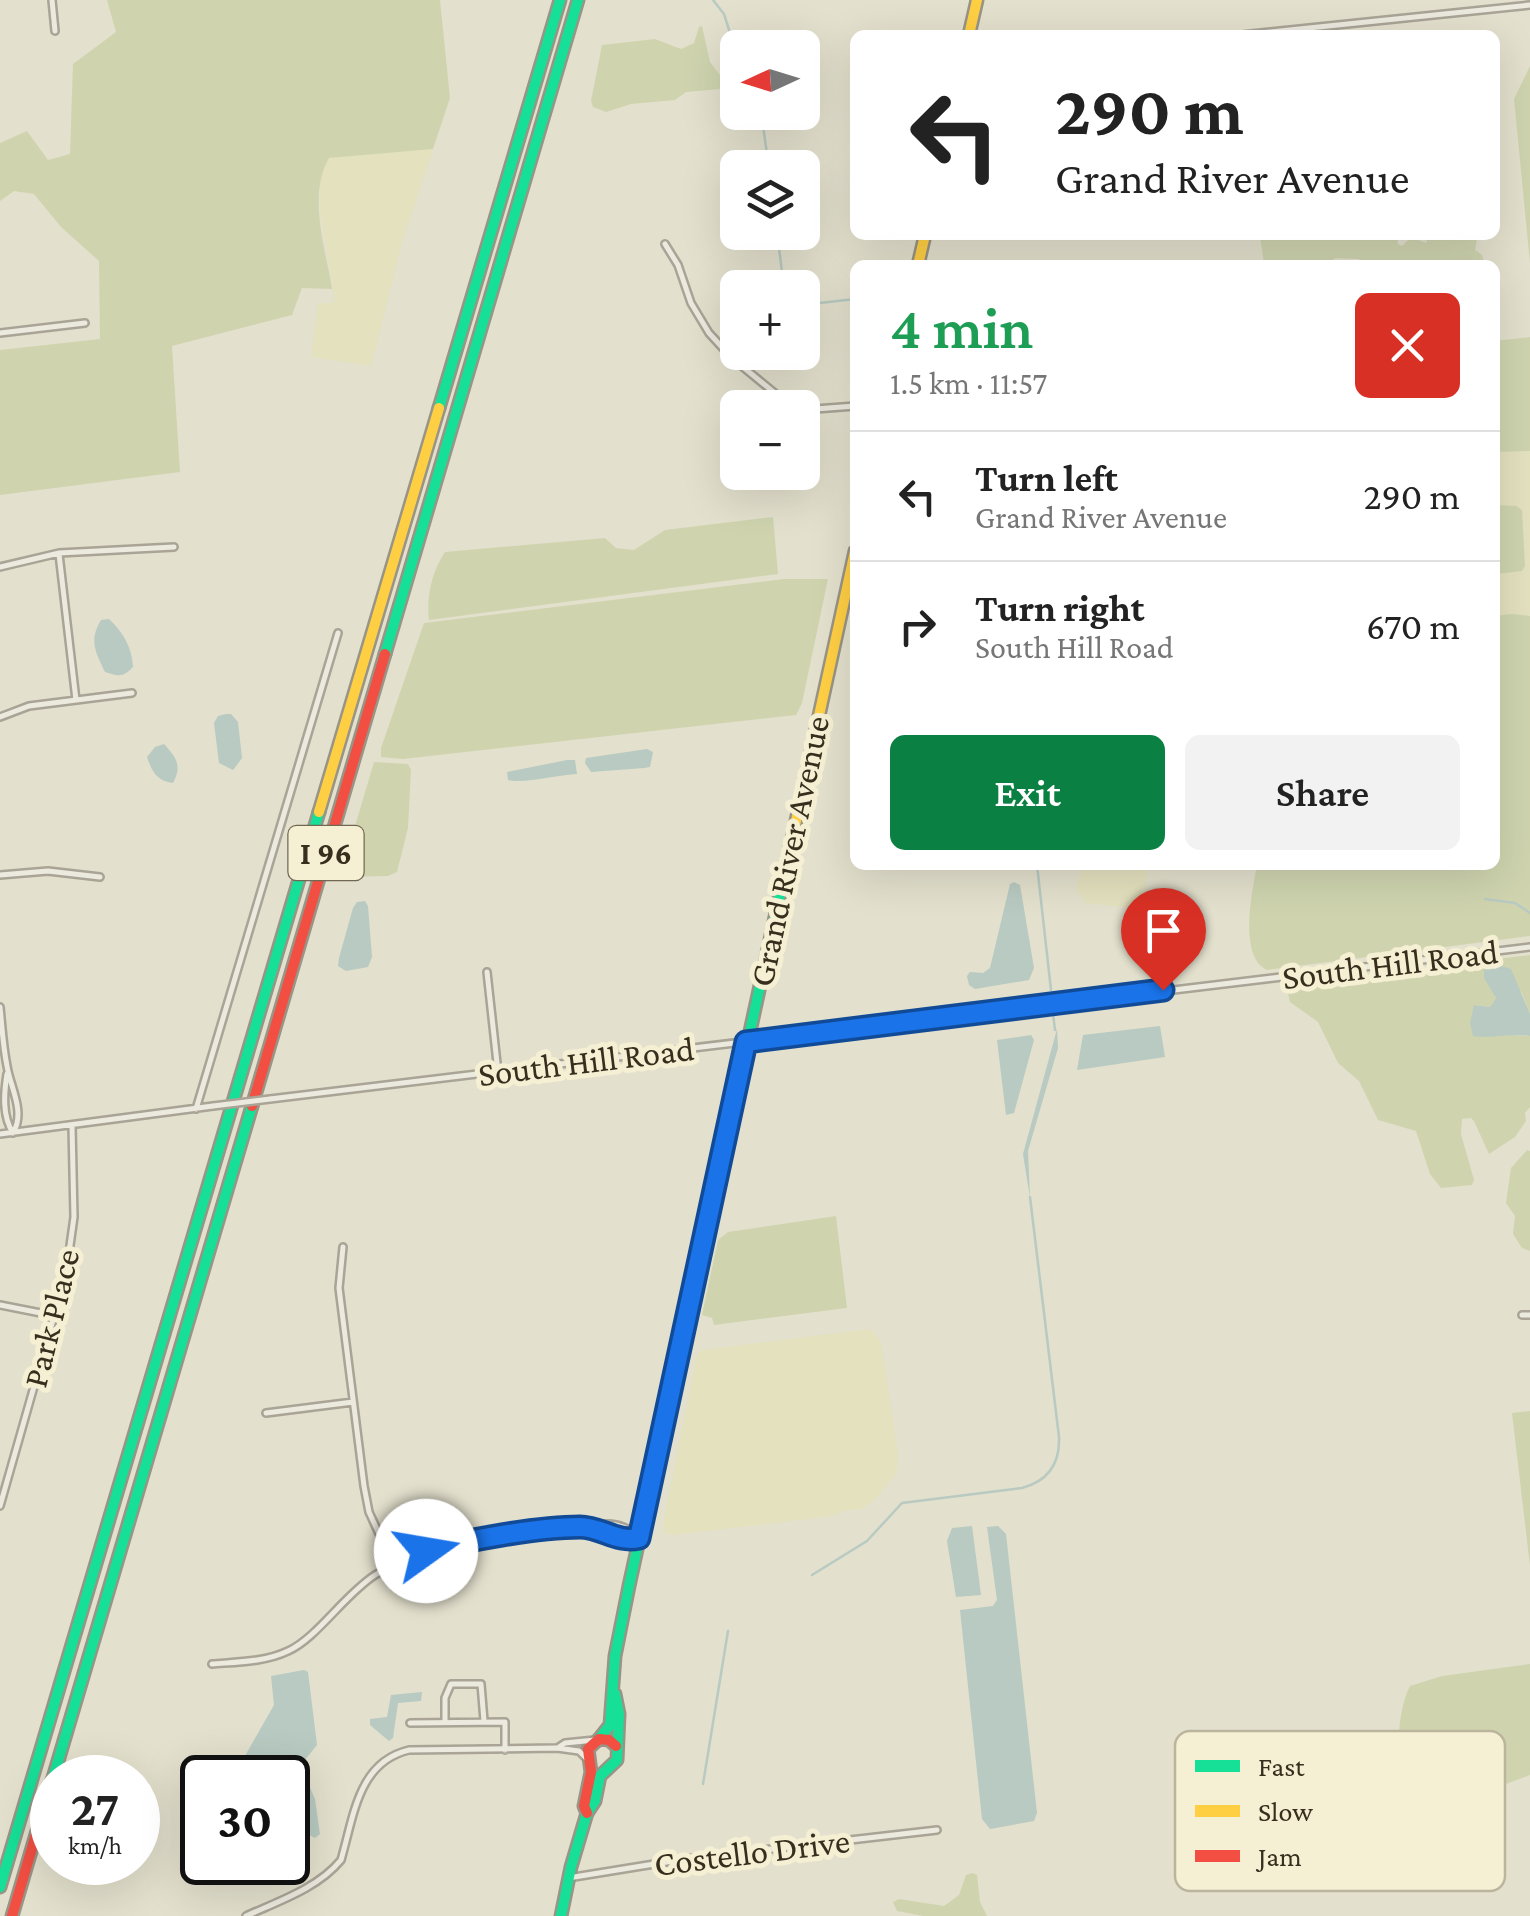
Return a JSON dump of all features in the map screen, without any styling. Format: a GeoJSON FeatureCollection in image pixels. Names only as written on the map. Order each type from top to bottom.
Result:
{"type":"FeatureCollection","features":[{"type":"Feature","properties":{"kind":"main road","name":"I 96"},"geometry":{"type":"LineString","coordinates":[[0,1887],[560,0]]}},
{"type":"Feature","properties":{"kind":"main road","name":"I 96"},"geometry":{"type":"LineString","coordinates":[[60,1755],[578,0]]}},
{"type":"Feature","properties":{"kind":"main road"},"geometry":{"type":"LineString","coordinates":[[971,30],[977,0]]}},
{"type":"Feature","properties":{"kind":"main road","name":"Grand River Avenue"},"geometry":{"type":"LineString","coordinates":[[597,1740],[610,1725],[617,1644],[639,1538],[850,574]]}},
{"type":"Feature","properties":{"kind":"main road","name":"Grand River Avenue"},"geometry":{"type":"LineString","coordinates":[[613,1680],[619,1714],[616,1746]]}},
{"type":"Feature","properties":{"kind":"main road"},"geometry":{"type":"LineString","coordinates":[[560,1916],[586,1813],[588,1750],[597,1740],[609,1740],[616,1746],[617,1760],[600,1776],[592,1810],[586,1813]]}},
{"type":"Feature","properties":{"kind":"main road"},"geometry":{"type":"LineString","coordinates":[[589,1762],[606,1770]]}},
{"type":"Feature","properties":{"kind":"main road","name":"I 96"},"geometry":{"type":"LineString","coordinates":[[12,1916],[30,1856]]}},
{"type":"Feature","properties":{"kind":"street"},"geometry":{"type":"LineString","coordinates":[[52,0],[55,31]]}},
{"type":"Feature","properties":{"kind":"street"},"geometry":{"type":"LineString","coordinates":[[1290,30],[1530,5]]}},
{"type":"Feature","properties":{"kind":"street"},"geometry":{"type":"LineString","coordinates":[[665,244],[709,332],[732,358],[770,390]]}},
{"type":"Feature","properties":{"kind":"street"},"geometry":{"type":"LineString","coordinates":[[0,332],[85,323]]}},
{"type":"Feature","properties":{"kind":"street"},"geometry":{"type":"LineString","coordinates":[[820,409],[850,406]]}},
{"type":"Feature","properties":{"kind":"street"},"geometry":{"type":"LineString","coordinates":[[0,566],[59,553],[174,547]]}},
{"type":"Feature","properties":{"kind":"street"},"geometry":{"type":"LineString","coordinates":[[59,553],[76,700]]}},
{"type":"Feature","properties":{"kind":"street"},"geometry":{"type":"LineString","coordinates":[[196,1109],[338,633]]}},
{"type":"Feature","properties":{"kind":"street"},"geometry":{"type":"LineString","coordinates":[[0,717],[29,706],[132,692]]}},
{"type":"Feature","properties":{"kind":"street"},"geometry":{"type":"LineString","coordinates":[[0,875],[61,871],[100,878]]}},
{"type":"Feature","properties":{"kind":"street","name":"South Hill Road"},"geometry":{"type":"LineString","coordinates":[[0,1134],[1530,947]]}},
{"type":"Feature","properties":{"kind":"street"},"geometry":{"type":"LineString","coordinates":[[487,972],[498,1072]]}},
{"type":"Feature","properties":{"kind":"street"},"geometry":{"type":"LineString","coordinates":[[0,1007],[18,1124],[13,1132]]}},
{"type":"Feature","properties":{"kind":"street","name":"Park Place"},"geometry":{"type":"LineString","coordinates":[[0,1506],[56,1316],[74,1217],[72,1126]]}},
{"type":"Feature","properties":{"kind":"street"},"geometry":{"type":"LineString","coordinates":[[343,1247],[338,1288],[369,1512],[393,1564]]}},
{"type":"Feature","properties":{"kind":"street"},"geometry":{"type":"LineString","coordinates":[[0,1305],[56,1316]]}},
{"type":"Feature","properties":{"kind":"street"},"geometry":{"type":"LineString","coordinates":[[1522,1315],[1530,1316]]}},
{"type":"Feature","properties":{"kind":"street"},"geometry":{"type":"LineString","coordinates":[[266,1413],[353,1402]]}},
{"type":"Feature","properties":{"kind":"street"},"geometry":{"type":"LineString","coordinates":[[212,1664],[287,1652],[350,1592],[393,1564],[426,1551],[575,1527],[596,1528],[603,1534],[630,1540],[639,1538]]}},
{"type":"Feature","properties":{"kind":"street"},"geometry":{"type":"LineString","coordinates":[[446,1722],[446,1698],[451,1684],[482,1684],[484,1722]]}},
{"type":"Feature","properties":{"kind":"street"},"geometry":{"type":"LineString","coordinates":[[410,1723],[504,1722],[506,1750]]}},
{"type":"Feature","properties":{"kind":"street"},"geometry":{"type":"LineString","coordinates":[[557,1748],[565,1743],[597,1740]]}},
{"type":"Feature","properties":{"kind":"street"},"geometry":{"type":"LineString","coordinates":[[246,1916],[333,1870],[341,1860],[365,1780],[384,1760],[409,1750],[557,1748],[582,1753],[589,1762]]}},
{"type":"Feature","properties":{"kind":"street","name":"Costello Drive"},"geometry":{"type":"LineString","coordinates":[[568,1878],[686,1859],[936,1830]]}},
{"type":"Feature","properties":{"kind":"shaded area"},"geometry":{"type":"Polygon","coordinates":[[[433,149],[402,242],[371,366],[311,357],[318,304],[335,302],[320,211],[320,174],[329,158],[433,149]]]}},
{"type":"Feature","properties":{"kind":"shaded area"},"geometry":{"type":"Polygon","coordinates":[[[1530,451],[1530,616],[1500,616],[1500,452],[1530,451]]]}},
{"type":"Feature","properties":{"kind":"shaded area"},"geometry":{"type":"Polygon","coordinates":[[[109,619],[131,653],[133,667],[123,674],[105,672],[96,652],[97,627],[101,620],[109,619]]]}},
{"type":"Feature","properties":{"kind":"shaded area"},"geometry":{"type":"Polygon","coordinates":[[[226,714],[238,722],[242,758],[233,770],[219,763],[214,723],[218,716],[226,714]]]}},
{"type":"Feature","properties":{"kind":"shaded area"},"geometry":{"type":"Polygon","coordinates":[[[164,744],[177,762],[173,783],[156,775],[147,757],[155,747],[164,744]]]}},
{"type":"Feature","properties":{"kind":"shaded area"},"geometry":{"type":"Polygon","coordinates":[[[647,749],[653,752],[650,767],[591,772],[585,763],[586,758],[647,749]]]}},
{"type":"Feature","properties":{"kind":"shaded area"},"geometry":{"type":"Polygon","coordinates":[[[575,760],[577,774],[508,780],[507,772],[575,760]]]}},
{"type":"Feature","properties":{"kind":"shaded area"},"geometry":{"type":"Polygon","coordinates":[[[1081,870],[1148,870],[1143,902],[1135,908],[1085,903],[1076,889],[1081,870]]]}},
{"type":"Feature","properties":{"kind":"shaded area"},"geometry":{"type":"Polygon","coordinates":[[[1010,884],[1020,885],[1034,968],[1029,980],[975,989],[969,985],[967,976],[990,968],[1010,884]]]}},
{"type":"Feature","properties":{"kind":"shaded area"},"geometry":{"type":"Polygon","coordinates":[[[365,901],[372,957],[368,967],[346,971],[338,966],[339,958],[353,908],[357,902],[365,901]]]}},
{"type":"Feature","properties":{"kind":"shaded area"},"geometry":{"type":"Polygon","coordinates":[[[1492,963],[1511,969],[1530,1014],[1530,1036],[1473,1036],[1470,1023],[1474,1005],[1490,1007],[1496,998],[1484,978],[1484,967],[1492,963]]]}},
{"type":"Feature","properties":{"kind":"shaded area"},"geometry":{"type":"Polygon","coordinates":[[[1160,1026],[1165,1057],[1077,1070],[1083,1035],[1160,1026]]]}},
{"type":"Feature","properties":{"kind":"shaded area"},"geometry":{"type":"Polygon","coordinates":[[[1057,1029],[1058,1048],[1028,1151],[1030,1198],[1023,1154],[1057,1029]]]}},
{"type":"Feature","properties":{"kind":"shaded area"},"geometry":{"type":"Polygon","coordinates":[[[1031,1035],[1034,1040],[1014,1113],[1006,1115],[997,1040],[1031,1035]]]}},
{"type":"Feature","properties":{"kind":"shaded area"},"geometry":{"type":"Polygon","coordinates":[[[870,1329],[881,1342],[898,1454],[896,1474],[877,1497],[863,1509],[833,1516],[665,1533],[663,1525],[697,1355],[702,1350],[870,1329]]]}},
{"type":"Feature","properties":{"kind":"shaded area"},"geometry":{"type":"Polygon","coordinates":[[[972,1526],[981,1595],[956,1597],[947,1541],[952,1528],[972,1526]]]}},
{"type":"Feature","properties":{"kind":"shaded area"},"geometry":{"type":"Polygon","coordinates":[[[998,1526],[1006,1534],[1037,1813],[1034,1821],[990,1829],[982,1819],[960,1610],[993,1606],[997,1600],[987,1527],[998,1526]]]}},
{"type":"Feature","properties":{"kind":"shaded area"},"geometry":{"type":"Polygon","coordinates":[[[308,1672],[317,1745],[309,1755],[246,1755],[274,1705],[271,1676],[308,1672]]]}},
{"type":"Feature","properties":{"kind":"shaded area"},"geometry":{"type":"Polygon","coordinates":[[[422,1692],[421,1701],[398,1703],[393,1738],[389,1741],[370,1725],[370,1719],[387,1717],[391,1695],[422,1692]]]}},
{"type":"Feature","properties":{"kind":"shaded area"},"geometry":{"type":"Polygon","coordinates":[[[310,1787],[320,1834],[315,1838],[310,1835],[310,1787]]]}},
{"type":"Feature","properties":{"kind":"green space"},"geometry":{"type":"Polygon","coordinates":[[[107,0],[440,0],[450,98],[433,149],[329,158],[319,189],[319,206],[332,289],[302,288],[292,315],[172,346],[180,472],[0,495],[0,350],[100,339],[99,261],[61,227],[34,194],[14,191],[0,201],[0,143],[27,131],[48,160],[70,154],[73,64],[116,32],[107,0]]]}},
{"type":"Feature","properties":{"kind":"green space"},"geometry":{"type":"Polygon","coordinates":[[[702,26],[710,62],[720,75],[720,89],[686,92],[675,100],[631,104],[606,112],[593,107],[602,45],[655,39],[681,49],[694,43],[702,26]]]}},
{"type":"Feature","properties":{"kind":"green space"},"geometry":{"type":"Polygon","coordinates":[[[1530,66],[1530,263],[1514,99],[1530,66]]]}},
{"type":"Feature","properties":{"kind":"green space"},"geometry":{"type":"Polygon","coordinates":[[[1261,240],[1398,240],[1402,246],[1408,240],[1477,240],[1475,250],[1484,260],[1336,258],[1263,260],[1261,240]]]}},
{"type":"Feature","properties":{"kind":"green space"},"geometry":{"type":"Polygon","coordinates":[[[1530,337],[1530,451],[1500,452],[1500,340],[1530,337]]]}},
{"type":"Feature","properties":{"kind":"green space"},"geometry":{"type":"Polygon","coordinates":[[[1500,505],[1522,510],[1522,571],[1500,573],[1500,505]]]}},
{"type":"Feature","properties":{"kind":"green space"},"geometry":{"type":"Polygon","coordinates":[[[773,517],[778,574],[429,620],[431,584],[445,552],[605,538],[616,548],[634,550],[665,530],[773,517]]]}},
{"type":"Feature","properties":{"kind":"green space"},"geometry":{"type":"Polygon","coordinates":[[[784,579],[828,579],[802,703],[796,715],[403,759],[381,757],[424,623],[784,579]]]}},
{"type":"Feature","properties":{"kind":"green space"},"geometry":{"type":"Polygon","coordinates":[[[1500,615],[1530,616],[1530,936],[1267,970],[1258,963],[1250,938],[1256,870],[1500,870],[1500,615]]]}},
{"type":"Feature","properties":{"kind":"green space"},"geometry":{"type":"Polygon","coordinates":[[[374,762],[408,764],[411,770],[408,828],[397,872],[388,876],[344,877],[345,860],[374,762]]]}},
{"type":"Feature","properties":{"kind":"green space"},"geometry":{"type":"Polygon","coordinates":[[[1530,955],[1530,1014],[1521,991],[1492,986],[1496,998],[1490,1007],[1474,1005],[1492,1034],[1530,1036],[1530,1107],[1525,1113],[1526,1121],[1515,1137],[1489,1154],[1474,1121],[1462,1119],[1461,1134],[1474,1180],[1472,1185],[1441,1188],[1430,1174],[1416,1131],[1378,1120],[1359,1081],[1338,1063],[1318,1022],[1290,1002],[1287,989],[1293,983],[1530,955]]]}},
{"type":"Feature","properties":{"kind":"green space"},"geometry":{"type":"Polygon","coordinates":[[[1527,1150],[1530,1251],[1522,1248],[1513,1234],[1515,1216],[1506,1203],[1511,1168],[1527,1150]]]}},
{"type":"Feature","properties":{"kind":"green space"},"geometry":{"type":"Polygon","coordinates":[[[836,1216],[847,1308],[714,1325],[712,1318],[702,1315],[718,1240],[728,1232],[836,1216]]]}},
{"type":"Feature","properties":{"kind":"green space"},"geometry":{"type":"Polygon","coordinates":[[[1530,1411],[1530,1566],[1512,1413],[1530,1411]]]}},
{"type":"Feature","properties":{"kind":"green space"},"geometry":{"type":"Polygon","coordinates":[[[1530,1664],[1530,1775],[1505,1784],[1505,1731],[1399,1731],[1410,1686],[1442,1676],[1530,1664]]]}},
{"type":"Feature","properties":{"kind":"green space"},"geometry":{"type":"Polygon","coordinates":[[[966,1875],[977,1875],[980,1902],[987,1916],[923,1916],[897,1911],[893,1902],[899,1899],[944,1906],[959,1895],[966,1875]]]}},
{"type":"Feature","properties":{"kind":"waterway"},"geometry":{"type":"LineString","coordinates":[[713,0],[724,14],[729,30]]}},
{"type":"Feature","properties":{"kind":"waterway"},"geometry":{"type":"LineString","coordinates":[[764,130],[766,150]]}},
{"type":"Feature","properties":{"kind":"waterway"},"geometry":{"type":"LineString","coordinates":[[779,250],[782,270]]}},
{"type":"Feature","properties":{"kind":"waterway"},"geometry":{"type":"LineString","coordinates":[[820,303],[850,300]]}},
{"type":"Feature","properties":{"kind":"waterway"},"geometry":{"type":"LineString","coordinates":[[1038,870],[1051,990]]}},
{"type":"Feature","properties":{"kind":"waterway"},"geometry":{"type":"LineString","coordinates":[[1485,899],[1515,903],[1530,913]]}},
{"type":"Feature","properties":{"kind":"waterway"},"geometry":{"type":"LineString","coordinates":[[1053,1014],[1055,1030]]}},
{"type":"Feature","properties":{"kind":"waterway"},"geometry":{"type":"LineString","coordinates":[[812,1575],[867,1541],[902,1503],[1022,1488],[1039,1481],[1051,1470],[1059,1437],[1030,1197]]}},
{"type":"Feature","properties":{"kind":"waterway"},"geometry":{"type":"LineString","coordinates":[[703,1784],[728,1631]]}},
{"type":"Feature","properties":{"kind":"traffic: fast"},"geometry":{"type":"LineString","coordinates":[[439,408],[560,0]]}},
{"type":"Feature","properties":{"kind":"traffic: fast"},"geometry":{"type":"LineString","coordinates":[[385,654],[578,0]]}},
{"type":"Feature","properties":{"kind":"traffic: fast"},"geometry":{"type":"LineString","coordinates":[[0,1887],[319,812]]}},
{"type":"Feature","properties":{"kind":"traffic: fast"},"geometry":{"type":"LineString","coordinates":[[599,1739],[610,1725],[615,1656],[629,1586],[787,862]]}},
{"type":"Feature","properties":{"kind":"traffic: fast"},"geometry":{"type":"LineString","coordinates":[[60,1755],[252,1106]]}},
{"type":"Feature","properties":{"kind":"traffic: fast"},"geometry":{"type":"LineString","coordinates":[[561,1916],[571,1867],[600,1776],[617,1760],[619,1714],[615,1694]]}},
{"type":"Feature","properties":{"kind":"traffic: slow"},"geometry":{"type":"LineString","coordinates":[[970,30],[977,0]]}},
{"type":"Feature","properties":{"kind":"traffic: slow"},"geometry":{"type":"LineString","coordinates":[[919,260],[924,240]]}},
{"type":"Feature","properties":{"kind":"traffic: slow"},"geometry":{"type":"LineString","coordinates":[[319,812],[439,408]]}},
{"type":"Feature","properties":{"kind":"traffic: slow"},"geometry":{"type":"LineString","coordinates":[[787,862],[850,574]]}},
{"type":"Feature","properties":{"kind":"traffic: jam"},"geometry":{"type":"LineString","coordinates":[[252,1106],[385,654]]}},
{"type":"Feature","properties":{"kind":"traffic: jam"},"geometry":{"type":"LineString","coordinates":[[587,1813],[584,1806],[591,1772],[588,1749],[599,1739],[616,1746]]}},
{"type":"Feature","properties":{"kind":"traffic: jam"},"geometry":{"type":"LineString","coordinates":[[12,1916],[30,1855]]}},
{"type":"Feature","properties":{"kind":"route"},"geometry":{"type":"LineString","coordinates":[[426,1551],[575,1527],[596,1528],[603,1534],[627,1540],[639,1538],[746,1042],[1163,990]]}}]}
